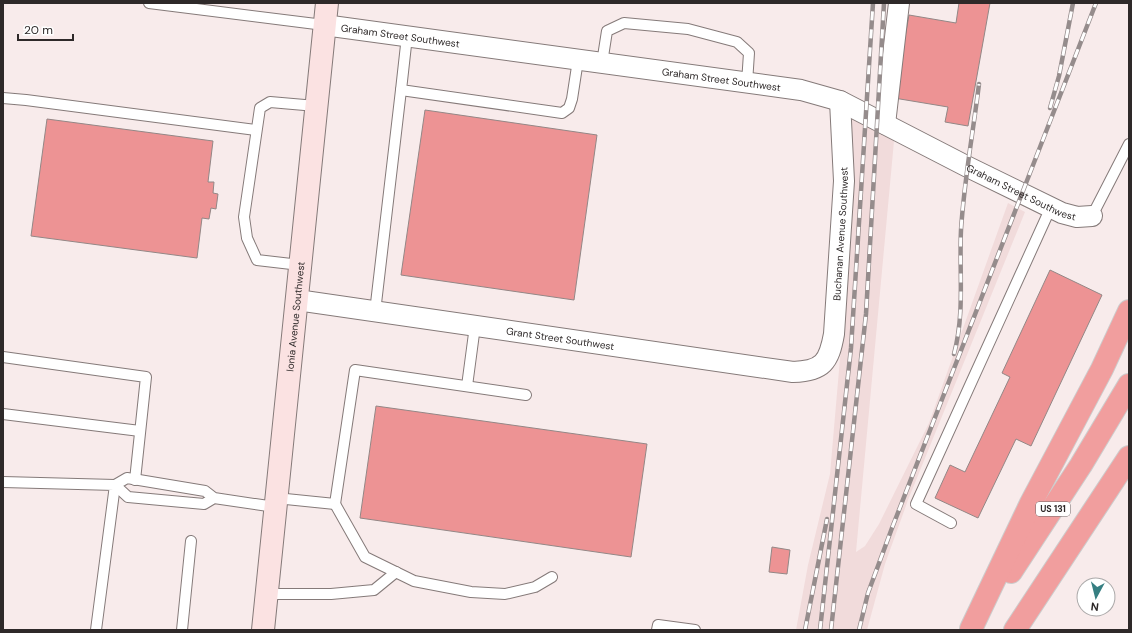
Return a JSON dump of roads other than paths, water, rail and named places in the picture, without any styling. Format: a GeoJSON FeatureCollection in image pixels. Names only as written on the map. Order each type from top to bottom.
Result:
{"type":"FeatureCollection","features":[{"type":"Feature","properties":{"kind":"highway"},"geometry":{"type":"LineString","coordinates":[[971,630],[1031,503],[1102,370],[1129,311]]}},
{"type":"Feature","properties":{"kind":"highway","name":"US 131"},"geometry":{"type":"LineString","coordinates":[[971,630],[1043,525],[1129,385]]}},
{"type":"Feature","properties":{"kind":"highway"},"geometry":{"type":"LineString","coordinates":[[1015,630],[1129,457]]}},
{"type":"Feature","properties":{"kind":"street","name":"Ionia Avenue Southwest"},"geometry":{"type":"LineString","coordinates":[[263,630],[327,3]]}},
{"type":"Feature","properties":{"kind":"street"},"geometry":{"type":"LineString","coordinates":[[885,124],[899,3]]}},
{"type":"Feature","properties":{"kind":"street","name":"Graham Street Southwest"},"geometry":{"type":"LineString","coordinates":[[324,25],[801,90],[840,101],[1051,207],[1077,217],[1092,216]]}},
{"type":"Feature","properties":{"kind":"street","name":"Buchanan Avenue Southwest"},"geometry":{"type":"LineString","coordinates":[[823,364],[831,350],[835,318],[844,181],[840,101]]}},
{"type":"Feature","properties":{"kind":"street","name":"Grant Street Southwest"},"geometry":{"type":"LineString","coordinates":[[296,300],[793,372],[810,372],[823,364]]}},
{"type":"Feature","properties":{"kind":"lane"},"geometry":{"type":"LineString","coordinates":[[149,3],[324,25]]}},
{"type":"Feature","properties":{"kind":"lane"},"geometry":{"type":"LineString","coordinates":[[602,63],[607,31],[624,24],[688,29],[737,42],[749,53],[747,83]]}},
{"type":"Feature","properties":{"kind":"lane"},"geometry":{"type":"LineString","coordinates":[[375,312],[407,36]]}},
{"type":"Feature","properties":{"kind":"lane"},"geometry":{"type":"LineString","coordinates":[[401,90],[562,113],[569,108],[572,99],[578,60]]}},
{"type":"Feature","properties":{"kind":"lane"},"geometry":{"type":"LineString","coordinates":[[3,98],[256,130]]}},
{"type":"Feature","properties":{"kind":"lane"},"geometry":{"type":"LineString","coordinates":[[300,265],[257,260],[247,238],[244,217],[260,108],[270,102],[316,106]]}},
{"type":"Feature","properties":{"kind":"lane"},"geometry":{"type":"LineString","coordinates":[[1092,216],[1129,144]]}},
{"type":"Feature","properties":{"kind":"lane"},"geometry":{"type":"LineString","coordinates":[[951,523],[916,504],[1051,207]]}},
{"type":"Feature","properties":{"kind":"lane"},"geometry":{"type":"LineString","coordinates":[[467,386],[476,326]]}},
{"type":"Feature","properties":{"kind":"lane"},"geometry":{"type":"LineString","coordinates":[[3,357],[146,377],[135,480]]}},
{"type":"Feature","properties":{"kind":"lane"},"geometry":{"type":"LineString","coordinates":[[526,395],[355,370],[335,504],[365,557],[414,581],[472,592],[505,594],[535,586],[552,577]]}},
{"type":"Feature","properties":{"kind":"lane"},"geometry":{"type":"LineString","coordinates":[[3,414],[140,431]]}},
{"type":"Feature","properties":{"kind":"lane"},"geometry":{"type":"LineString","coordinates":[[3,482],[115,485],[127,478],[205,490],[214,498]]}},
{"type":"Feature","properties":{"kind":"lane"},"geometry":{"type":"LineString","coordinates":[[115,485],[128,497],[204,504],[214,498],[335,504]]}},
{"type":"Feature","properties":{"kind":"lane"},"geometry":{"type":"LineString","coordinates":[[96,630],[115,485]]}},
{"type":"Feature","properties":{"kind":"lane"},"geometry":{"type":"LineString","coordinates":[[182,630],[191,541]]}},
{"type":"Feature","properties":{"kind":"lane"},"geometry":{"type":"LineString","coordinates":[[266,594],[331,594],[374,590],[396,572]]}},
{"type":"Feature","properties":{"kind":"lane"},"geometry":{"type":"LineString","coordinates":[[657,630],[658,625],[695,630]]}},
{"type":"Feature","properties":{"kind":"railway"},"geometry":{"type":"LineString","coordinates":[[820,630],[851,348],[873,3]]}},
{"type":"Feature","properties":{"kind":"railway"},"geometry":{"type":"LineString","coordinates":[[831,630],[866,314],[884,3]]}},
{"type":"Feature","properties":{"kind":"railway"},"geometry":{"type":"LineString","coordinates":[[1050,108],[1059,76],[1073,3]]}},
{"type":"Feature","properties":{"kind":"railway"},"geometry":{"type":"LineString","coordinates":[[859,630],[868,593],[892,528],[1096,3]]}},
{"type":"Feature","properties":{"kind":"railway"},"geometry":{"type":"LineString","coordinates":[[954,354],[961,308],[962,212],[979,84]]}},
{"type":"Feature","properties":{"kind":"railway"},"geometry":{"type":"LineString","coordinates":[[805,630],[827,519]]}}]}
